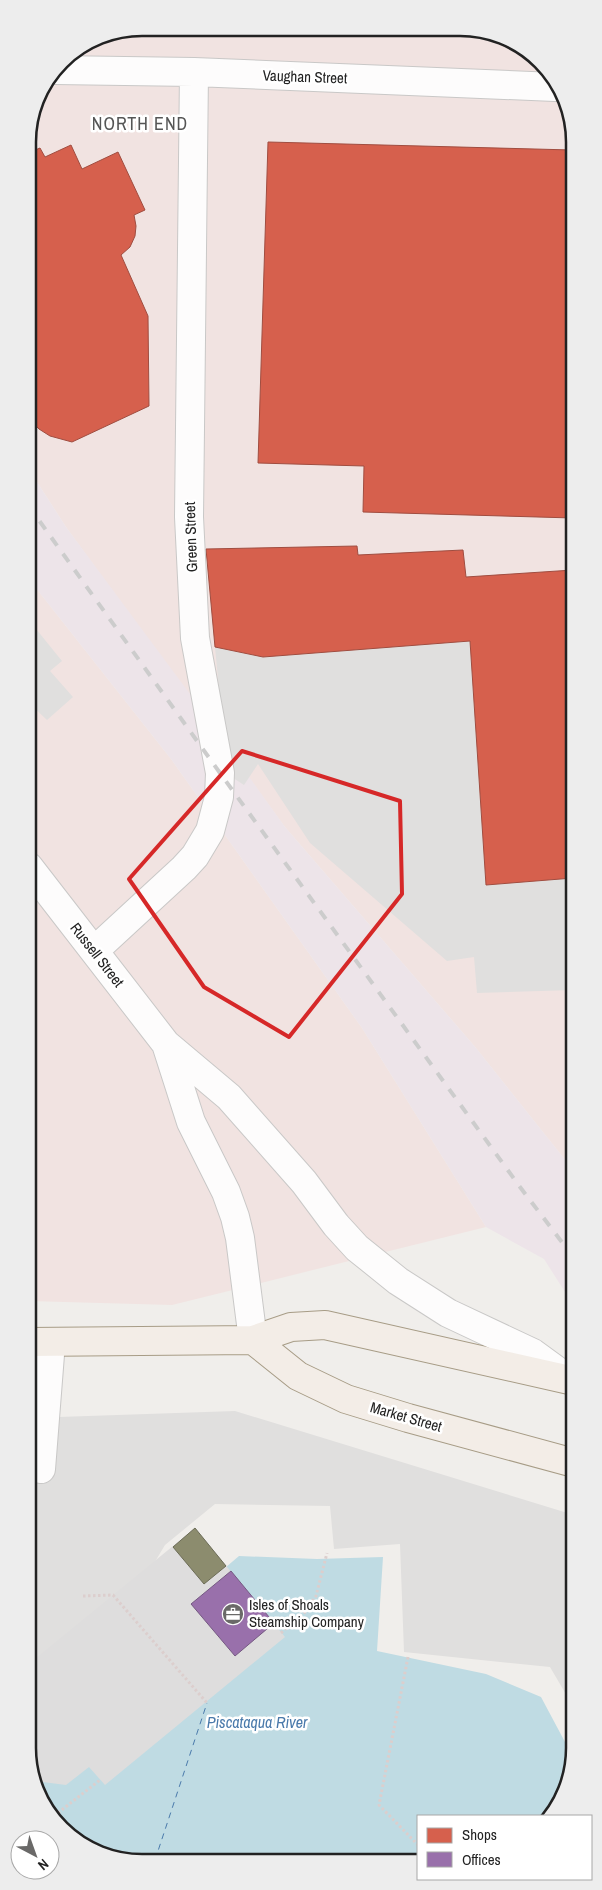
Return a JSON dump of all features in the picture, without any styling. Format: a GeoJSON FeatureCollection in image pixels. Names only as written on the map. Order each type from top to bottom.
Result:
{"type":"FeatureCollection","features":[{"type":"Feature","properties":{"kind":"main road"},"geometry":{"type":"LineString","coordinates":[[40,1342],[253,1340],[291,1327],[325,1325],[566,1379]]}},
{"type":"Feature","properties":{"kind":"main road","name":"Market Street"},"geometry":{"type":"LineString","coordinates":[[253,1340],[298,1376],[346,1398],[408,1418],[566,1461]]}},
{"type":"Feature","properties":{"kind":"street","name":"Vaughan Street"},"geometry":{"type":"LineString","coordinates":[[64,70],[194,72],[550,87]]}},
{"type":"Feature","properties":{"kind":"street","name":"Green Street"},"geometry":{"type":"LineString","coordinates":[[94,951],[195,856],[210,831],[218,797],[220,773],[195,638],[189,517],[194,72]]}},
{"type":"Feature","properties":{"kind":"street","name":"Russell Street"},"geometry":{"type":"LineString","coordinates":[[36,876],[166,1044]]}},
{"type":"Feature","properties":{"kind":"street"},"geometry":{"type":"LineString","coordinates":[[166,1044],[191,1122],[226,1192],[235,1216],[240,1238],[253,1340]]}},
{"type":"Feature","properties":{"kind":"street"},"geometry":{"type":"LineString","coordinates":[[166,1044],[229,1096],[304,1182],[336,1226],[357,1248],[382,1269],[448,1314],[533,1353],[566,1376]]}},
{"type":"Feature","properties":{"kind":"street"},"geometry":{"type":"LineString","coordinates":[[40,1342],[41,1469]]}},
{"type":"Feature","properties":{"kind":"path"},"geometry":{"type":"LineString","coordinates":[[282,1633],[305,1612],[316,1596],[327,1554]]}},
{"type":"Feature","properties":{"kind":"path"},"geometry":{"type":"LineString","coordinates":[[83,1596],[113,1594],[207,1703]]}},
{"type":"Feature","properties":{"kind":"path"},"geometry":{"type":"LineString","coordinates":[[408,1657],[379,1805],[417,1844]]}},
{"type":"Feature","properties":{"kind":"path"},"geometry":{"type":"LineString","coordinates":[[58,1813],[100,1780]]}},
{"type":"Feature","properties":{"kind":"highlighted area"},"geometry":{"type":"Polygon","coordinates":[[[242,751],[400,801],[402,894],[289,1037],[204,987],[129,879],[242,751]]]}},
{"type":"Feature","properties":{"kind":"shaded area"},"geometry":{"type":"Polygon","coordinates":[[[467,36],[481,38],[507,47],[535,67],[552,89],[558,102],[566,135],[566,1161],[476,1048],[285,827],[66,527],[36,480],[36,135],[47,95],[67,67],[95,47],[128,37],[467,36]]]}},
{"type":"Feature","properties":{"kind":"shaded area"},"geometry":{"type":"Polygon","coordinates":[[[36,480],[66,527],[187,690],[285,827],[476,1048],[566,1161],[566,1293],[544,1259],[486,1227],[362,1028],[171,759],[36,588],[36,480]]]}},
{"type":"Feature","properties":{"kind":"shaded area"},"geometry":{"type":"Polygon","coordinates":[[[36,588],[171,759],[362,1028],[486,1227],[172,1305],[36,1301],[36,588]]]}},
{"type":"Feature","properties":{"kind":"shaded area"},"geometry":{"type":"Polygon","coordinates":[[[36,629],[62,661],[50,671],[73,697],[47,720],[36,710],[36,629]]]}},
{"type":"Feature","properties":{"kind":"shaded area"},"geometry":{"type":"Polygon","coordinates":[[[470,641],[486,885],[566,879],[566,990],[477,993],[474,957],[447,961],[310,843],[258,764],[244,785],[227,774],[215,647],[263,657],[470,641]]]}},
{"type":"Feature","properties":{"kind":"shaded area"},"geometry":{"type":"Polygon","coordinates":[[[235,1411],[566,1513],[566,1694],[550,1667],[404,1652],[400,1544],[334,1549],[330,1506],[215,1504],[165,1545],[37,1759],[36,1418],[235,1411]]]}},
{"type":"Feature","properties":{"kind":"water","name":"Piscataqua River"},"geometry":{"type":"Polygon","coordinates":[[[239,1556],[317,1559],[383,1557],[377,1651],[486,1674],[541,1697],[565,1742],[566,1755],[558,1788],[541,1815],[417,1815],[417,1854],[142,1854],[121,1852],[95,1843],[67,1823],[54,1807],[42,1782],[36,1755],[36,1729],[239,1556]]]}},
{"type":"Feature","properties":{"kind":"pier"},"geometry":{"type":"Polygon","coordinates":[[[195,1528],[285,1637],[105,1785],[89,1767],[66,1785],[42,1782],[36,1755],[36,1658],[195,1528]]]}},
{"type":"Feature","properties":{"kind":"building: Shops"},"geometry":{"type":"Polygon","coordinates":[[[268,142],[566,150],[566,518],[363,512],[364,466],[258,463],[268,142]]]}},
{"type":"Feature","properties":{"kind":"building: Shops"},"geometry":{"type":"Polygon","coordinates":[[[71,145],[82,169],[118,152],[145,210],[134,215],[135,236],[130,247],[121,255],[148,316],[149,406],[72,442],[50,436],[36,426],[36,150],[40,148],[45,157],[71,145]]]}},
{"type":"Feature","properties":{"kind":"building: Shops"},"geometry":{"type":"Polygon","coordinates":[[[357,546],[358,555],[463,550],[466,577],[566,570],[566,879],[486,885],[470,641],[263,657],[215,647],[206,549],[357,546]]]}},
{"type":"Feature","properties":{"kind":"building: Offices","name":"Isles of Shoals Steamship Company"},"geometry":{"type":"Polygon","coordinates":[[[231,1571],[274,1623],[235,1656],[191,1604],[231,1571]]]}},
{"type":"Feature","properties":{"kind":"building: Industry"},"geometry":{"type":"Polygon","coordinates":[[[195,1528],[226,1566],[204,1584],[173,1547],[195,1528]]]}},
{"type":"Feature","properties":{"kind":"ferry route"},"geometry":{"type":"LineString","coordinates":[[157,1854],[207,1703]]}},
{"type":"Feature","properties":{"kind":"railway"},"geometry":{"type":"LineString","coordinates":[[36,516],[520,1187],[566,1247]]}},
{"type":"Feature","properties":{"kind":"place","name":"Isles of Shoals Steamship Company"},"geometry":{"type":"Point","coordinates":[233,1614]}},
{"type":"Feature","properties":{"kind":"district","name":"NORTH END"},"geometry":{"type":"Point","coordinates":[140,124]}}]}
